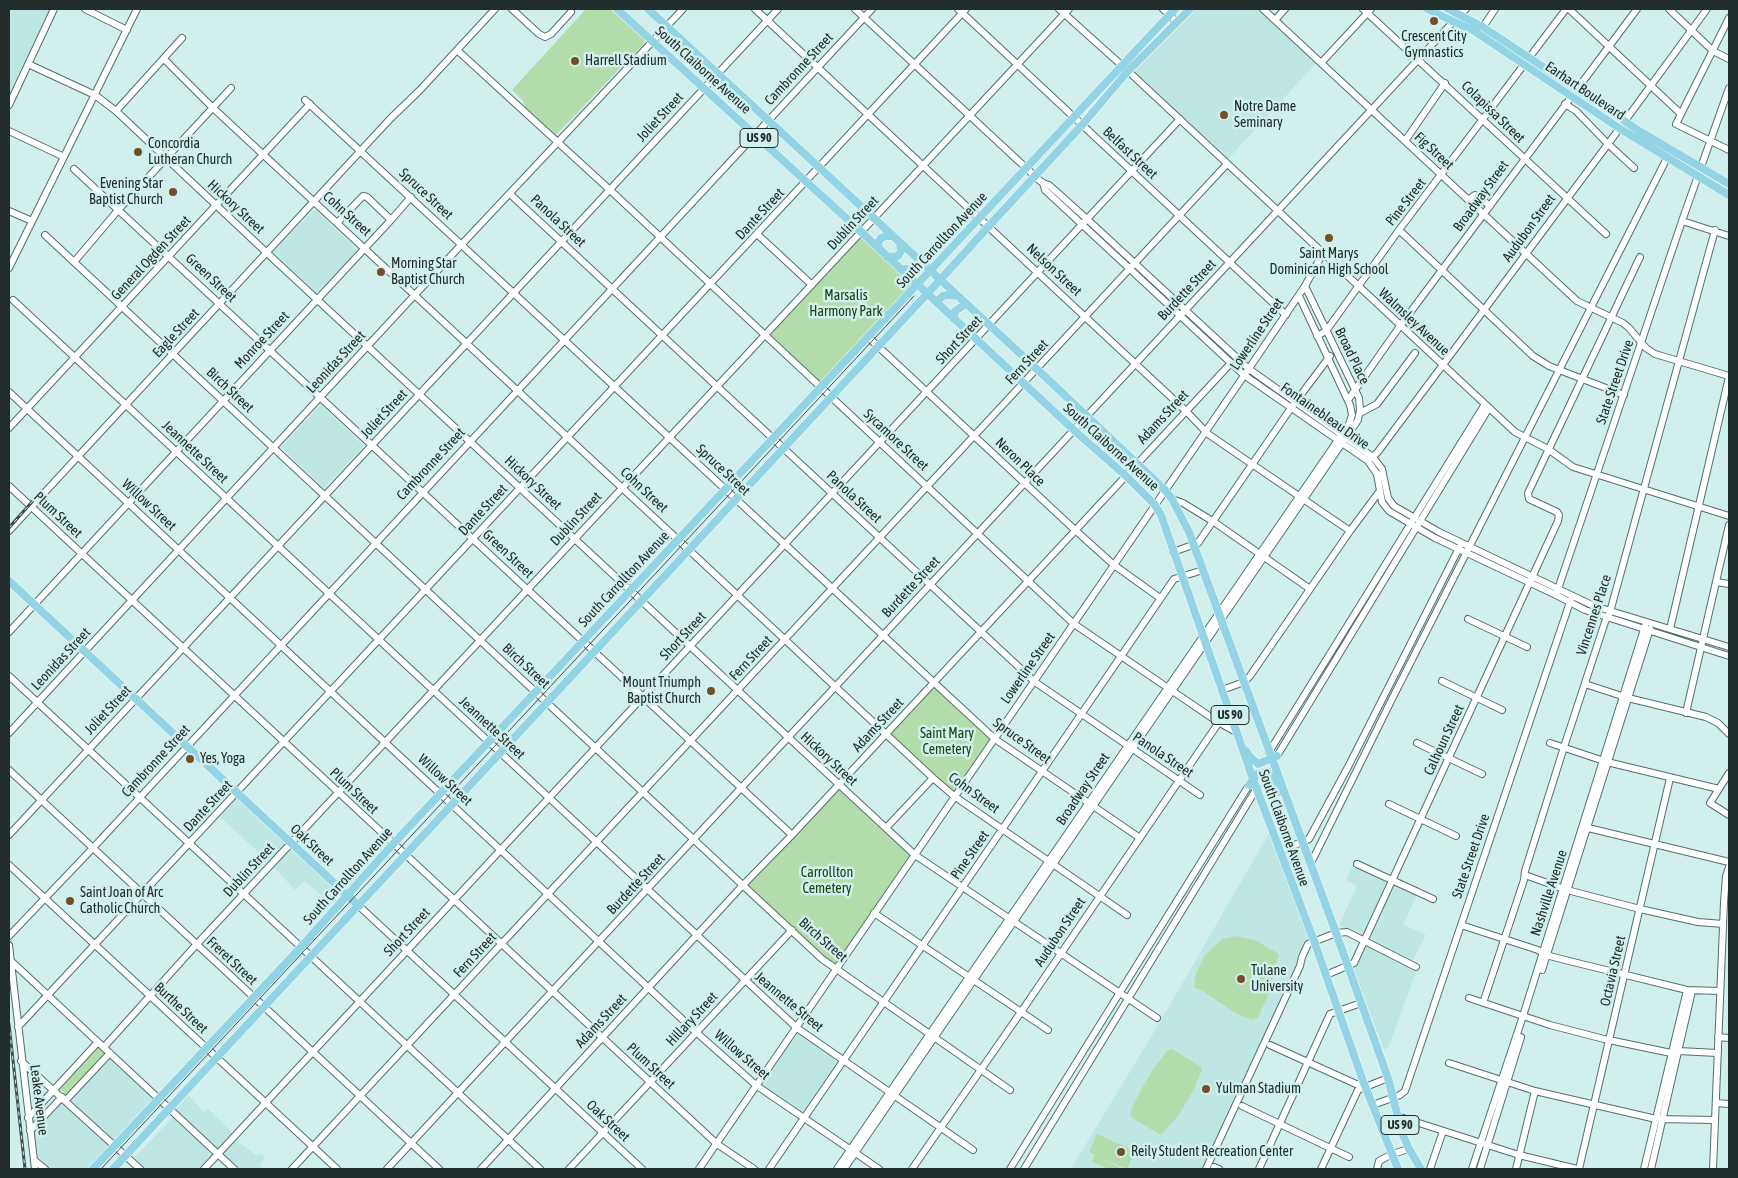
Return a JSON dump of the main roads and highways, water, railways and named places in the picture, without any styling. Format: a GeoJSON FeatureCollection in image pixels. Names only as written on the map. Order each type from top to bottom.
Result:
{"type":"FeatureCollection","features":[{"type":"Feature","properties":{"kind":"main road","name":"South Claiborne Avenue"},"geometry":{"type":"LineString","coordinates":[[617,9],[1156,505],[1222,690],[1253,787],[1280,851],[1365,1086],[1398,1169]]}},
{"type":"Feature","properties":{"kind":"main road","name":"South Claiborne Avenue"},"geometry":{"type":"LineString","coordinates":[[648,9],[1037,369],[1165,490],[1172,499],[1194,545],[1273,755],[1296,825],[1306,840],[1309,860],[1388,1078],[1397,1116],[1408,1149],[1421,1169]]}},
{"type":"Feature","properties":{"kind":"main road","name":"South Carrollton Avenue"},"geometry":{"type":"LineString","coordinates":[[93,1169],[630,590],[1176,9]]}},
{"type":"Feature","properties":{"kind":"main road","name":"South Carrollton Avenue"},"geometry":{"type":"LineString","coordinates":[[113,1169],[784,449],[1082,125],[1128,71],[1190,9]]}},
{"type":"Feature","properties":{"kind":"main road","name":"Earhart Boulevard"},"geometry":{"type":"LineString","coordinates":[[1427,9],[1474,31],[1571,97],[1622,125],[1702,164],[1729,184]]}},
{"type":"Feature","properties":{"kind":"main road","name":"Earhart Boulevard"},"geometry":{"type":"LineString","coordinates":[[1448,9],[1463,12],[1576,90],[1667,158],[1729,195]]}},
{"type":"Feature","properties":{"kind":"main road"},"geometry":{"type":"LineString","coordinates":[[968,230],[977,239]]}},
{"type":"Feature","properties":{"kind":"main road"},"geometry":{"type":"LineString","coordinates":[[879,249],[878,243],[881,238],[893,236]]}},
{"type":"Feature","properties":{"kind":"main road"},"geometry":{"type":"LineString","coordinates":[[887,257],[898,256],[901,251],[900,243]]}},
{"type":"Feature","properties":{"kind":"main road"},"geometry":{"type":"LineString","coordinates":[[900,269],[910,269],[921,262]]}},
{"type":"Feature","properties":{"kind":"main road"},"geometry":{"type":"LineString","coordinates":[[936,302],[943,296],[957,296]]}},
{"type":"Feature","properties":{"kind":"main road"},"geometry":{"type":"LineString","coordinates":[[954,319],[955,311],[966,304]]}},
{"type":"Feature","properties":{"kind":"main road"},"geometry":{"type":"LineString","coordinates":[[963,328],[975,325],[977,320],[976,314]]}},
{"type":"Feature","properties":{"kind":"main road"},"geometry":{"type":"LineString","coordinates":[[876,328],[881,343]]}},
{"type":"Feature","properties":{"kind":"main road","name":"Oak Street"},"geometry":{"type":"LineString","coordinates":[[9,581],[359,906]]}},
{"type":"Feature","properties":{"kind":"main road"},"geometry":{"type":"LineString","coordinates":[[1232,722],[1244,747],[1254,761],[1261,764],[1273,755]]}},
{"type":"Feature","properties":{"kind":"main road"},"geometry":{"type":"LineString","coordinates":[[1253,787],[1259,772],[1269,774],[1296,825]]}},
{"type":"Feature","properties":{"kind":"tram line"},"geometry":{"type":"LineString","coordinates":[[101,1169],[914,296]]}},
{"type":"Feature","properties":{"kind":"railway"},"geometry":{"type":"LineString","coordinates":[[9,528],[38,495]]}},
{"type":"Feature","properties":{"kind":"railway"},"geometry":{"type":"LineString","coordinates":[[9,1024],[25,1169]]}},
{"type":"Feature","properties":{"kind":"place","name":"Crescent City Gymnastics"},"geometry":{"type":"Point","coordinates":[1434,21]}},
{"type":"Feature","properties":{"kind":"place","name":"Harrell Stadium"},"geometry":{"type":"Point","coordinates":[575,61]}},
{"type":"Feature","properties":{"kind":"place","name":"Notre Dame Seminary"},"geometry":{"type":"Point","coordinates":[1224,115]}},
{"type":"Feature","properties":{"kind":"place","name":"Concordia Lutheran Church"},"geometry":{"type":"Point","coordinates":[138,152]}},
{"type":"Feature","properties":{"kind":"place","name":"Evening Star Baptist Church"},"geometry":{"type":"Point","coordinates":[173,192]}},
{"type":"Feature","properties":{"kind":"place","name":"Saint Marys Dominican High School"},"geometry":{"type":"Point","coordinates":[1329,238]}},
{"type":"Feature","properties":{"kind":"place","name":"Morning Star Baptist Church"},"geometry":{"type":"Point","coordinates":[381,272]}},
{"type":"Feature","properties":{"kind":"place","name":"Mount Triumph Baptist Church"},"geometry":{"type":"Point","coordinates":[711,691]}},
{"type":"Feature","properties":{"kind":"place","name":"Yes, Yoga"},"geometry":{"type":"Point","coordinates":[190,759]}},
{"type":"Feature","properties":{"kind":"place","name":"Saint Joan of Arc Catholic Church"},"geometry":{"type":"Point","coordinates":[70,901]}},
{"type":"Feature","properties":{"kind":"place","name":"Tulane University"},"geometry":{"type":"Point","coordinates":[1241,979]}},
{"type":"Feature","properties":{"kind":"place","name":"Yulman Stadium"},"geometry":{"type":"Point","coordinates":[1206,1089]}},
{"type":"Feature","properties":{"kind":"place","name":"Reily Student Recreation Center"},"geometry":{"type":"Point","coordinates":[1121,1152]}},
{"type":"Feature","properties":{"kind":"park label","name":"Marsalis Harmony Park"},"geometry":{"type":"Point","coordinates":[846,304]}},
{"type":"Feature","properties":{"kind":"park label","name":"Saint Mary Cemetery"},"geometry":{"type":"Point","coordinates":[947,742]}},
{"type":"Feature","properties":{"kind":"park label","name":"Carrollton Cemetery"},"geometry":{"type":"Point","coordinates":[827,882]}}]}
